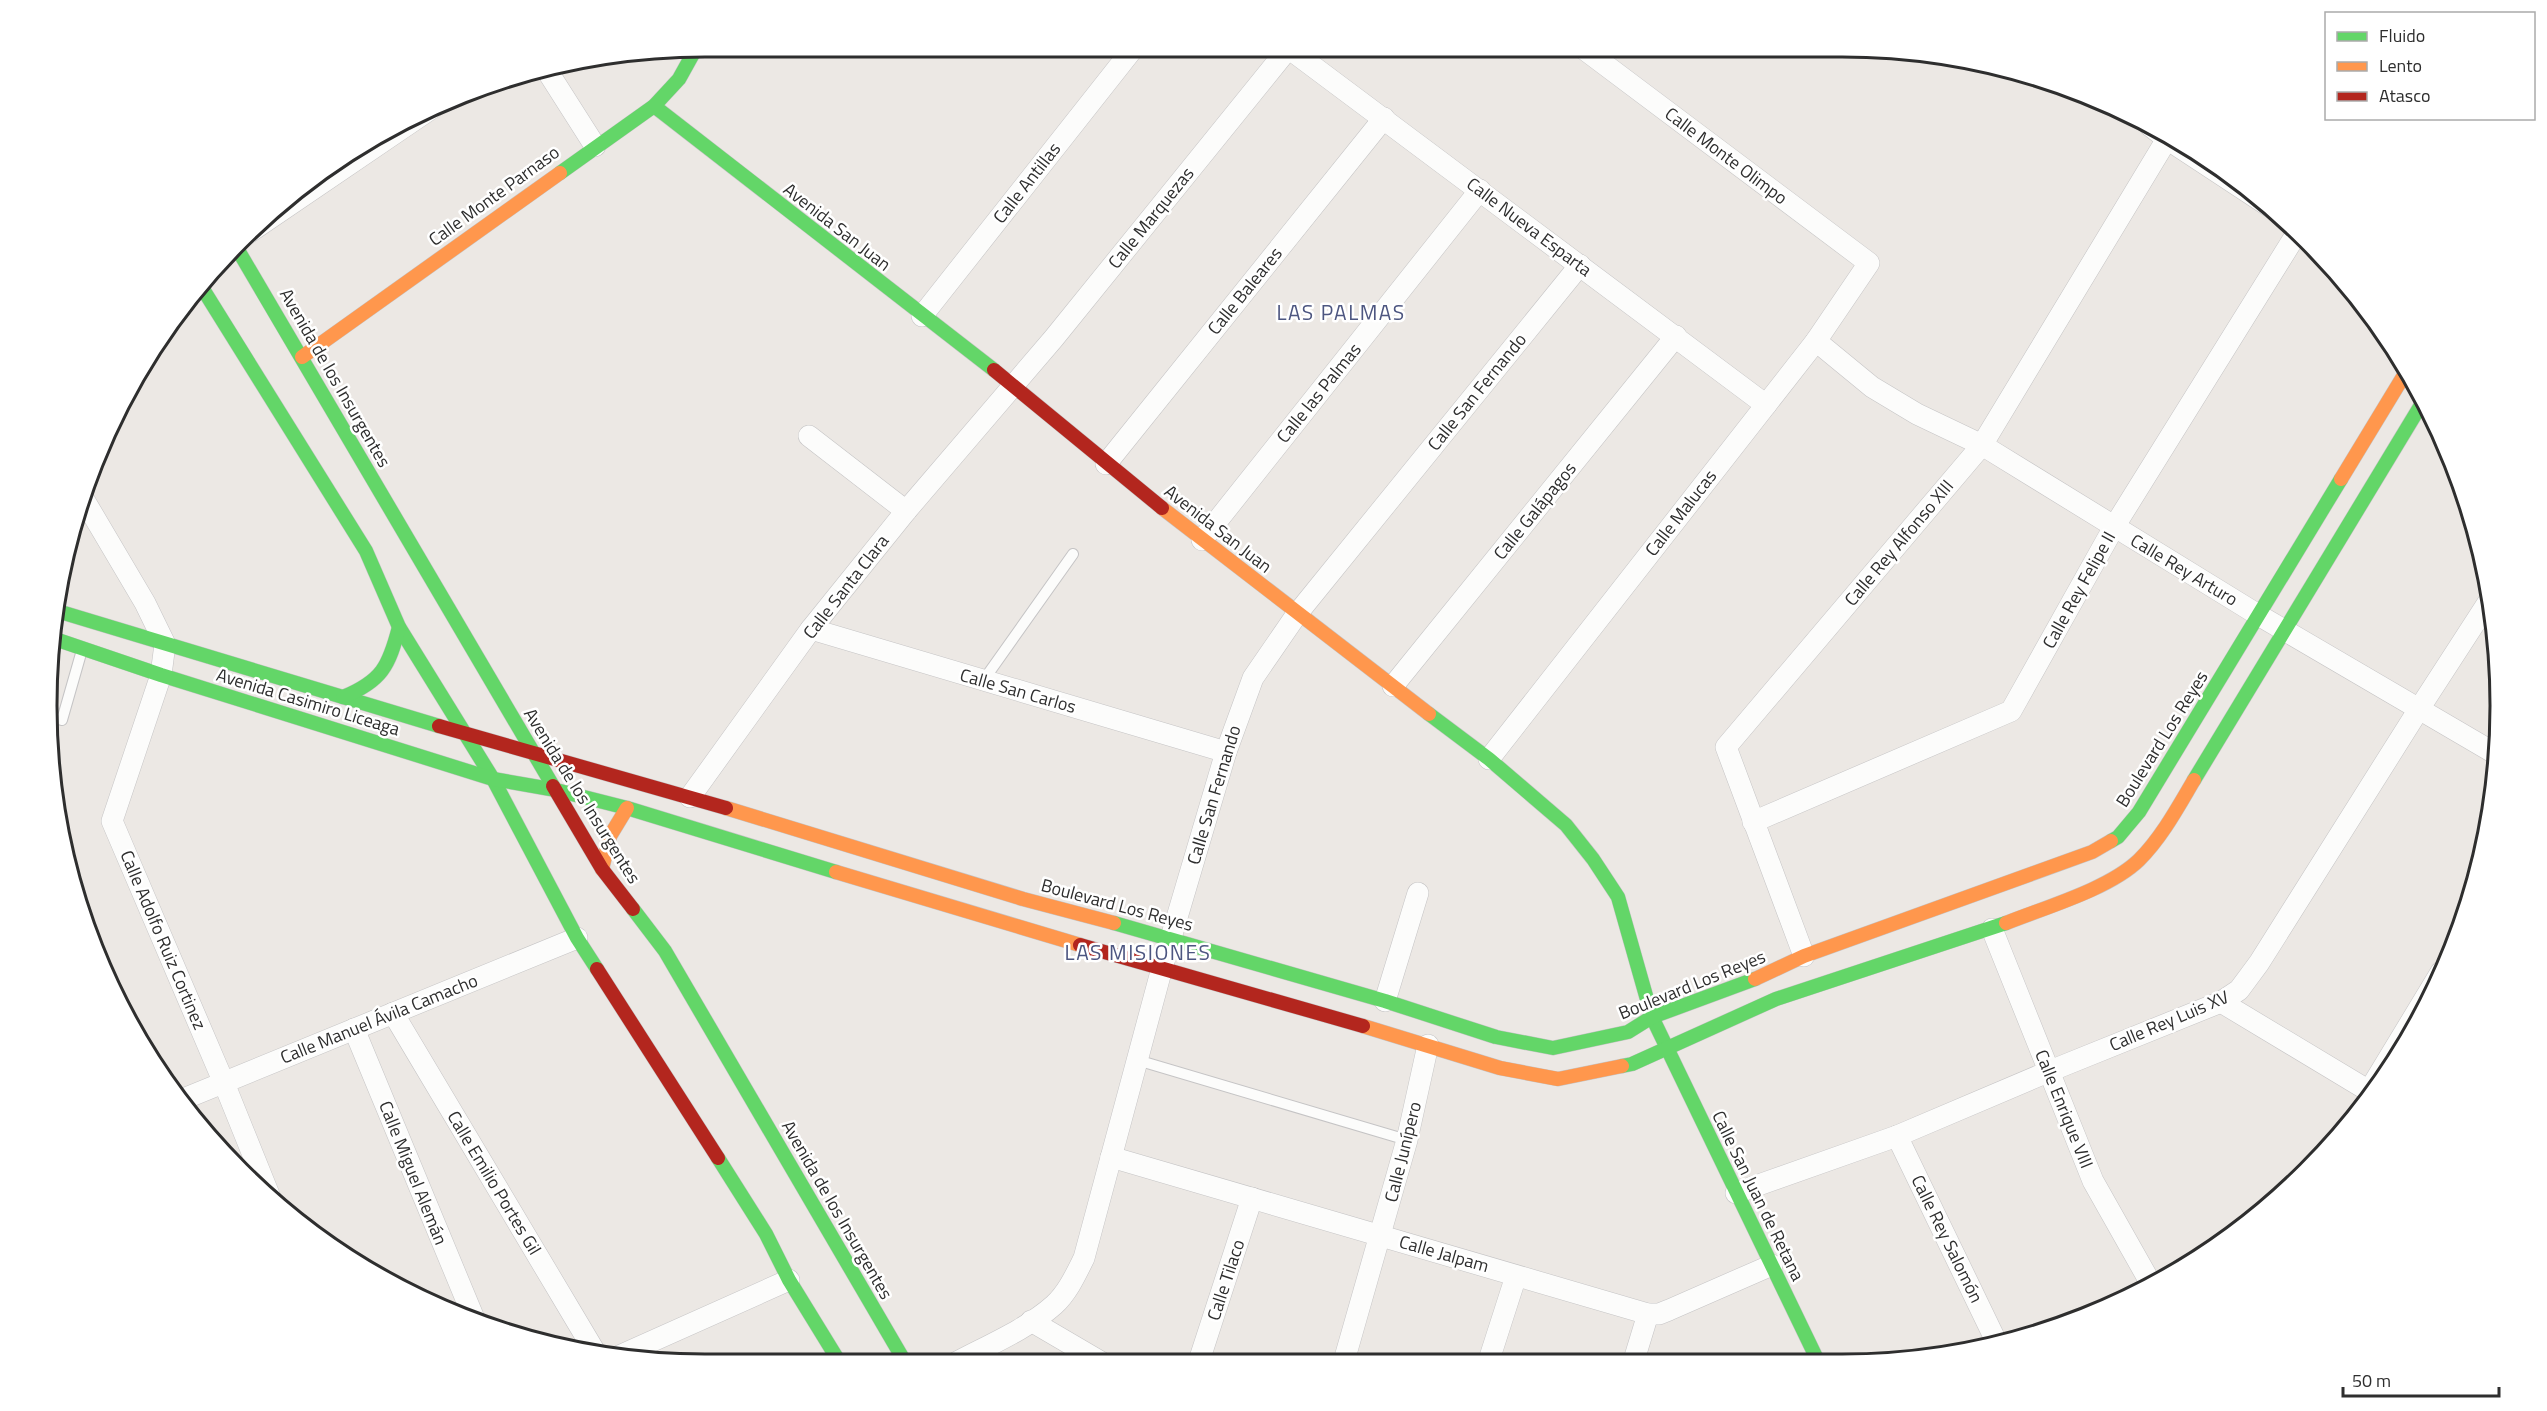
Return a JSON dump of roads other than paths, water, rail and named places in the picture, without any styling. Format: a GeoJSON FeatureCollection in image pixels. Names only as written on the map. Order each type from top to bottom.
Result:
{"type":"FeatureCollection","features":[{"type":"Feature","properties":{"kind":"main road","name":"Calle Monte Parnaso"},"geometry":{"type":"LineString","coordinates":[[302,357],[654,106],[679,79],[691,57]]}},
{"type":"Feature","properties":{"kind":"main road","name":"Avenida San Juan"},"geometry":{"type":"LineString","coordinates":[[654,106],[1014,386],[1106,464],[1202,540],[1489,759],[1566,825],[1593,859],[1618,897],[1652,1017],[1667,1048]]}},
{"type":"Feature","properties":{"kind":"main road","name":"Avenida de los Insurgentes"},"geometry":{"type":"LineString","coordinates":[[241,254],[602,869],[664,951],[900,1354]]}},
{"type":"Feature","properties":{"kind":"main road"},"geometry":{"type":"LineString","coordinates":[[206,293],[366,551],[399,627],[493,779],[577,938],[766,1234],[789,1280],[835,1354]]}},
{"type":"Feature","properties":{"kind":"main road","name":"Boulevard Los Reyes"},"geometry":{"type":"LineString","coordinates":[[556,790],[837,858],[1023,899],[1171,938],[1385,1001],[1496,1037],[1553,1048],[1628,1032],[1652,1017],[1764,976],[1804,956],[2092,852],[2118,837],[2139,812],[2402,379]]}},
{"type":"Feature","properties":{"kind":"main road","name":"Boulevard Los Reyes"},"geometry":{"type":"LineString","coordinates":[[534,754],[690,797],[837,858],[1162,968],[1500,1068],[1558,1079],[1632,1064],[1776,999],[1992,929],[2114,879],[2139,860],[2164,830],[2418,410]]}},
{"type":"Feature","properties":{"kind":"main road","name":"Avenida Casimiro Liceaga"},"geometry":{"type":"LineString","coordinates":[[64,613],[534,754]]}},
{"type":"Feature","properties":{"kind":"main road"},"geometry":{"type":"LineString","coordinates":[[343,697],[366,688],[384,672],[399,627]]}},
{"type":"Feature","properties":{"kind":"main road","name":"Avenida Casimiro Liceaga"},"geometry":{"type":"LineString","coordinates":[[61,641],[493,779],[556,790]]}},
{"type":"Feature","properties":{"kind":"main road"},"geometry":{"type":"LineString","coordinates":[[602,869],[610,836],[627,808]]}},
{"type":"Feature","properties":{"kind":"main road","name":"Calle San Juan de Retana"},"geometry":{"type":"LineString","coordinates":[[1667,1048],[1815,1354]]}},
{"type":"Feature","properties":{"kind":"street","name":"Calle Antillas"},"geometry":{"type":"LineString","coordinates":[[922,316],[1126,57]]}},
{"type":"Feature","properties":{"kind":"street","name":"Calle Marquezas"},"geometry":{"type":"LineString","coordinates":[[1014,386],[1283,57]]}},
{"type":"Feature","properties":{"kind":"street","name":"Calle Nueva Esparta"},"geometry":{"type":"LineString","coordinates":[[1299,57],[1384,118],[1766,405]]}},
{"type":"Feature","properties":{"kind":"street","name":"Calle Monte Olimpo"},"geometry":{"type":"LineString","coordinates":[[1595,57],[1869,263]]}},
{"type":"Feature","properties":{"kind":"street"},"geometry":{"type":"LineString","coordinates":[[550,76],[595,146]]}},
{"type":"Feature","properties":{"kind":"street","name":"Calle Baleares"},"geometry":{"type":"LineString","coordinates":[[1106,464],[1384,118]]}},
{"type":"Feature","properties":{"kind":"street","name":"Calle Rey Alfonso XIII"},"geometry":{"type":"LineString","coordinates":[[1804,956],[1726,747],[1983,445],[2165,144]]}},
{"type":"Feature","properties":{"kind":"street"},"geometry":{"type":"LineString","coordinates":[[322,183],[363,155]]}},
{"type":"Feature","properties":{"kind":"street","name":"Calle las Palmas"},"geometry":{"type":"LineString","coordinates":[[1202,540],[1480,190]]}},
{"type":"Feature","properties":{"kind":"street","name":"Calle Rey Felipe II"},"geometry":{"type":"LineString","coordinates":[[1753,822],[2011,711],[2114,527],[2293,240]]}},
{"type":"Feature","properties":{"kind":"street","name":"Calle Malucas"},"geometry":{"type":"LineString","coordinates":[[1489,759],[1816,341],[1869,263]]}},
{"type":"Feature","properties":{"kind":"street","name":"Calle San Fernando"},"geometry":{"type":"LineString","coordinates":[[972,1354],[1031,1322],[1055,1305],[1071,1285],[1084,1258],[1162,968],[1226,752],[1253,678],[1297,614],[1580,265]]}},
{"type":"Feature","properties":{"kind":"street","name":"Calle Galápagos"},"geometry":{"type":"LineString","coordinates":[[1393,686],[1676,336]]}},
{"type":"Feature","properties":{"kind":"street","name":"Calle Rey Arturo"},"geometry":{"type":"LineString","coordinates":[[1816,341],[1872,387],[1917,414],[1983,445],[2260,616],[2489,750]]}},
{"type":"Feature","properties":{"kind":"street","name":"Calle Santa Clara"},"geometry":{"type":"LineString","coordinates":[[690,797],[811,629],[906,511],[1014,386]]}},
{"type":"Feature","properties":{"kind":"street"},"geometry":{"type":"LineString","coordinates":[[809,436],[906,511]]}},
{"type":"Feature","properties":{"kind":"street"},"geometry":{"type":"LineString","coordinates":[[88,507],[145,603],[165,644]]}},
{"type":"Feature","properties":{"kind":"street","name":"Calle Rey Luis XV"},"geometry":{"type":"LineString","coordinates":[[1736,1193],[1897,1136],[2221,1002],[2239,990],[2259,963],[2483,612]]}},
{"type":"Feature","properties":{"kind":"street","name":"Calle San Carlos"},"geometry":{"type":"LineString","coordinates":[[811,629],[1226,752]]}},
{"type":"Feature","properties":{"kind":"street","name":"Calle Adolfo Ruiz Cortinez"},"geometry":{"type":"LineString","coordinates":[[165,644],[162,675],[112,820],[263,1179]]}},
{"type":"Feature","properties":{"kind":"street"},"geometry":{"type":"LineString","coordinates":[[1385,1001],[1418,893]]}},
{"type":"Feature","properties":{"kind":"street","name":"Calle Enrique VIII"},"geometry":{"type":"LineString","coordinates":[[1992,929],[2093,1181],[2147,1277]]}},
{"type":"Feature","properties":{"kind":"street","name":"Calle Manuel Ávila Camacho"},"geometry":{"type":"LineString","coordinates":[[189,1097],[577,938]]}},
{"type":"Feature","properties":{"kind":"street"},"geometry":{"type":"LineString","coordinates":[[2221,1002],[2365,1088]]}},
{"type":"Feature","properties":{"kind":"street","name":"Calle Emilio Portes Gil"},"geometry":{"type":"LineString","coordinates":[[393,1013],[590,1344]]}},
{"type":"Feature","properties":{"kind":"street","name":"Calle Miguel Alemán"},"geometry":{"type":"LineString","coordinates":[[354,1029],[471,1310]]}},
{"type":"Feature","properties":{"kind":"street","name":"Calle Junípero"},"geometry":{"type":"LineString","coordinates":[[1346,1354],[1407,1140],[1428,1045]]}},
{"type":"Feature","properties":{"kind":"street","name":"Calle Rey Salomón"},"geometry":{"type":"LineString","coordinates":[[1897,1136],[1994,1336]]}},
{"type":"Feature","properties":{"kind":"street","name":"Calle Jalpam"},"geometry":{"type":"LineString","coordinates":[[1111,1157],[1648,1314]]}},
{"type":"Feature","properties":{"kind":"street","name":"Calle Tilaco"},"geometry":{"type":"LineString","coordinates":[[1201,1354],[1252,1198]]}},
{"type":"Feature","properties":{"kind":"street"},"geometry":{"type":"LineString","coordinates":[[1636,1354],[1648,1314],[1659,1314],[1772,1265]]}},
{"type":"Feature","properties":{"kind":"street"},"geometry":{"type":"LineString","coordinates":[[1491,1354],[1516,1276]]}},
{"type":"Feature","properties":{"kind":"street"},"geometry":{"type":"LineString","coordinates":[[634,1349],[789,1280]]}},
{"type":"Feature","properties":{"kind":"street"},"geometry":{"type":"LineString","coordinates":[[1031,1322],[1087,1354]]}},
{"type":"Feature","properties":{"kind":"lane"},"geometry":{"type":"LineString","coordinates":[[983,681],[1073,554]]}},
{"type":"Feature","properties":{"kind":"lane"},"geometry":{"type":"LineString","coordinates":[[57,719],[62,720],[83,648]]}},
{"type":"Feature","properties":{"kind":"lane"},"geometry":{"type":"LineString","coordinates":[[1137,1060],[1407,1140]]}},
{"type":"Feature","properties":{"kind":"district","name":"LAS PALMAS"},"geometry":{"type":"Point","coordinates":[1341,313]}},
{"type":"Feature","properties":{"kind":"district","name":"LAS MISIONES"},"geometry":{"type":"Point","coordinates":[1138,953]}}]}
